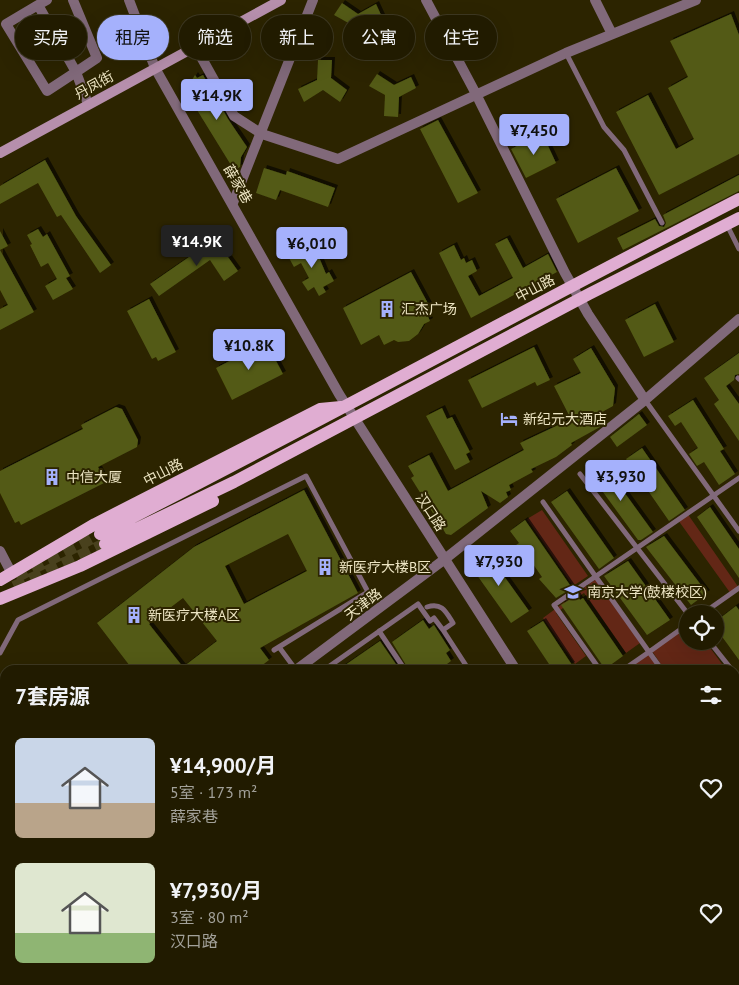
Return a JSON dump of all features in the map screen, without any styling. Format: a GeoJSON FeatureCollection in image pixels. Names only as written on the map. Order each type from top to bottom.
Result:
{"type":"FeatureCollection","features":[{"type":"Feature","properties":{"kind":"main road","name":"丹凤街"},"geometry":{"type":"LineString","coordinates":[[251,16],[281,0]]}},
{"type":"Feature","properties":{"kind":"main road","name":"丹凤街"},"geometry":{"type":"LineString","coordinates":[[0,153],[179,55]]}},
{"type":"Feature","properties":{"kind":"main road","name":"中山路"},"geometry":{"type":"LineString","coordinates":[[572,286],[721,209]]}},
{"type":"Feature","properties":{"kind":"main road"},"geometry":{"type":"LineString","coordinates":[[347,407],[103,539],[234,482],[584,296],[739,218]]}},
{"type":"Feature","properties":{"kind":"main road"},"geometry":{"type":"LineString","coordinates":[[0,599],[80,566],[190,514],[334,437],[354,418]]}},
{"type":"Feature","properties":{"kind":"street"},"geometry":{"type":"LineString","coordinates":[[47,0],[6,24],[46,91],[97,58],[73,0]]}},
{"type":"Feature","properties":{"kind":"street","name":"薛家巷"},"geometry":{"type":"LineString","coordinates":[[129,0],[155,68],[233,203],[339,394]]}},
{"type":"Feature","properties":{"kind":"street"},"geometry":{"type":"LineString","coordinates":[[233,203],[262,134],[313,0]]}},
{"type":"Feature","properties":{"kind":"street"},"geometry":{"type":"LineString","coordinates":[[426,0],[476,94],[572,286],[584,296],[645,400]]}},
{"type":"Feature","properties":{"kind":"street"},"geometry":{"type":"LineString","coordinates":[[595,0],[612,34]]}},
{"type":"Feature","properties":{"kind":"street"},"geometry":{"type":"LineString","coordinates":[[204,60],[234,116],[262,134],[338,159],[566,53],[696,0]]}},
{"type":"Feature","properties":{"kind":"street"},"geometry":{"type":"LineString","coordinates":[[38,5],[76,72],[88,104]]}},
{"type":"Feature","properties":{"kind":"street","name":"天津路"},"geometry":{"type":"LineString","coordinates":[[303,665],[445,559],[645,400],[739,319]]}},
{"type":"Feature","properties":{"kind":"street","name":"汉口路"},"geometry":{"type":"LineString","coordinates":[[339,394],[513,665]]}},
{"type":"Feature","properties":{"kind":"street"},"geometry":{"type":"LineString","coordinates":[[0,551],[12,574]]}},
{"type":"Feature","properties":{"kind":"lane"},"geometry":{"type":"LineString","coordinates":[[566,53],[604,126],[624,150],[662,223]]}},
{"type":"Feature","properties":{"kind":"lane"},"geometry":{"type":"LineString","coordinates":[[721,209],[739,199]]}},
{"type":"Feature","properties":{"kind":"lane"},"geometry":{"type":"LineString","coordinates":[[726,224],[739,249]]}},
{"type":"Feature","properties":{"kind":"lane"},"geometry":{"type":"LineString","coordinates":[[0,580],[96,524],[320,408],[347,407],[572,286]]}},
{"type":"Feature","properties":{"kind":"lane"},"geometry":{"type":"LineString","coordinates":[[645,400],[739,531]]}},
{"type":"Feature","properties":{"kind":"lane"},"geometry":{"type":"LineString","coordinates":[[580,474],[681,605]]}},
{"type":"Feature","properties":{"kind":"lane"},"geometry":{"type":"LineString","coordinates":[[0,652],[18,620],[306,476],[368,592],[276,649],[291,665]]}},
{"type":"Feature","properties":{"kind":"lane"},"geometry":{"type":"LineString","coordinates":[[596,665],[554,605],[739,478]]}},
{"type":"Feature","properties":{"kind":"lane"},"geometry":{"type":"LineString","coordinates":[[543,502],[658,665]]}},
{"type":"Feature","properties":{"kind":"lane"},"geometry":{"type":"LineString","coordinates":[[715,605],[739,588]]}},
{"type":"Feature","properties":{"kind":"lane"},"geometry":{"type":"LineString","coordinates":[[331,665],[418,604],[430,621],[434,618],[465,664]]}},
{"type":"Feature","properties":{"kind":"lane"},"geometry":{"type":"LineString","coordinates":[[427,607],[435,604],[441,606],[453,623],[442,630]]}},
{"type":"Feature","properties":{"kind":"lane"},"geometry":{"type":"LineString","coordinates":[[630,665],[679,630]]}},
{"type":"Feature","properties":{"kind":"lane"},"geometry":{"type":"LineString","coordinates":[[379,632],[402,665]]}},
{"type":"Feature","properties":{"kind":"lane"},"geometry":{"type":"LineString","coordinates":[[717,650],[731,665]]}},
{"type":"Feature","properties":{"kind":"shaded area"},"geometry":{"type":"Polygon","coordinates":[[[542,510],[588,576],[573,586],[527,519],[542,510]]]}},
{"type":"Feature","properties":{"kind":"shaded area"},"geometry":{"type":"Polygon","coordinates":[[[687,513],[739,588],[731,594],[678,520],[687,513]]]}},
{"type":"Feature","properties":{"kind":"shaded area"},"geometry":{"type":"Polygon","coordinates":[[[596,579],[640,643],[626,653],[584,593],[556,613],[586,656],[575,664],[543,618],[596,579]]]}},
{"type":"Feature","properties":{"kind":"shaded area"},"geometry":{"type":"Polygon","coordinates":[[[679,632],[679,650],[712,650],[722,664],[721,665],[662,665],[652,651],[679,632]]]}},
{"type":"Feature","properties":{"kind":"shaded area"},"geometry":{"type":"Polygon","coordinates":[[[648,654],[656,665],[632,665],[648,654]]]}},
{"type":"Feature","properties":{"kind":"building"},"geometry":{"type":"Polygon","coordinates":[[[342,3],[358,14],[376,4],[381,15],[343,15],[343,20],[334,15],[342,3]]]}},
{"type":"Feature","properties":{"kind":"building"},"geometry":{"type":"Polygon","coordinates":[[[731,14],[739,35],[739,154],[659,195],[616,112],[648,95],[676,149],[694,139],[668,88],[688,77],[670,41],[731,14]]]}},
{"type":"Feature","properties":{"kind":"building"},"geometry":{"type":"Polygon","coordinates":[[[318,60],[332,60],[331,78],[347,90],[340,102],[323,90],[304,102],[298,89],[317,80],[318,60]]]}},
{"type":"Feature","properties":{"kind":"building"},"geometry":{"type":"Polygon","coordinates":[[[377,74],[394,85],[411,77],[416,88],[399,97],[398,117],[384,116],[385,95],[369,86],[377,74]]]}},
{"type":"Feature","properties":{"kind":"building"},"geometry":{"type":"Polygon","coordinates":[[[195,75],[197,78],[203,75],[228,119],[247,147],[241,157],[240,167],[234,170],[189,97],[190,83],[195,75]]]}},
{"type":"Feature","properties":{"kind":"building"},"geometry":{"type":"Polygon","coordinates":[[[438,120],[478,193],[458,203],[420,129],[438,120]]]}},
{"type":"Feature","properties":{"kind":"building"},"geometry":{"type":"Polygon","coordinates":[[[542,133],[556,163],[526,178],[511,149],[542,133]]]}},
{"type":"Feature","properties":{"kind":"building"},"geometry":{"type":"Polygon","coordinates":[[[45,160],[76,216],[111,265],[100,273],[61,215],[57,217],[38,183],[0,204],[0,186],[45,160]]]}},
{"type":"Feature","properties":{"kind":"building"},"geometry":{"type":"Polygon","coordinates":[[[264,168],[286,175],[287,171],[335,188],[328,207],[280,190],[276,200],[256,193],[264,168]]]}},
{"type":"Feature","properties":{"kind":"building"},"geometry":{"type":"Polygon","coordinates":[[[616,168],[639,211],[578,243],[556,199],[616,168]]]}},
{"type":"Feature","properties":{"kind":"building"},"geometry":{"type":"Polygon","coordinates":[[[739,175],[739,191],[623,250],[617,238],[655,219],[659,226],[664,227],[666,223],[663,215],[739,175]]]}},
{"type":"Feature","properties":{"kind":"building"},"geometry":{"type":"Polygon","coordinates":[[[38,229],[43,237],[47,234],[70,276],[66,278],[73,289],[53,300],[45,286],[57,279],[48,263],[41,267],[27,235],[38,229]]]}},
{"type":"Feature","properties":{"kind":"building"},"geometry":{"type":"Polygon","coordinates":[[[0,231],[8,246],[0,250],[0,231]]]}},
{"type":"Feature","properties":{"kind":"building"},"geometry":{"type":"Polygon","coordinates":[[[507,238],[523,268],[548,254],[557,272],[471,318],[439,253],[454,245],[461,260],[464,258],[466,263],[472,260],[477,271],[468,276],[479,296],[513,278],[495,244],[507,238]]]}},
{"type":"Feature","properties":{"kind":"building"},"geometry":{"type":"Polygon","coordinates":[[[215,239],[238,271],[224,281],[210,260],[159,296],[150,284],[215,239]]]}},
{"type":"Feature","properties":{"kind":"building"},"geometry":{"type":"Polygon","coordinates":[[[298,243],[308,255],[316,250],[326,274],[329,272],[334,281],[323,287],[326,292],[319,296],[314,287],[308,291],[302,282],[309,278],[301,263],[294,267],[289,258],[295,254],[291,247],[298,243]]]}},
{"type":"Feature","properties":{"kind":"building"},"geometry":{"type":"Polygon","coordinates":[[[0,250],[34,312],[0,330],[0,309],[8,305],[0,290],[0,250]]]}},
{"type":"Feature","properties":{"kind":"building","name":"汇杰广场"},"geometry":{"type":"Polygon","coordinates":[[[411,272],[431,309],[426,312],[430,321],[424,324],[418,334],[409,341],[398,342],[394,340],[384,345],[379,335],[361,345],[343,308],[411,272]]]}},
{"type":"Feature","properties":{"kind":"building"},"geometry":{"type":"Polygon","coordinates":[[[149,299],[176,352],[158,361],[156,357],[152,359],[127,311],[149,299]]]}},
{"type":"Feature","properties":{"kind":"building"},"geometry":{"type":"Polygon","coordinates":[[[655,304],[674,342],[644,357],[625,320],[655,304]]]}},
{"type":"Feature","properties":{"kind":"building"},"geometry":{"type":"Polygon","coordinates":[[[266,342],[283,374],[232,400],[216,368],[266,342]]]}},
{"type":"Feature","properties":{"kind":"building"},"geometry":{"type":"Polygon","coordinates":[[[534,347],[550,380],[537,386],[535,382],[482,408],[468,380],[534,347]]]}},
{"type":"Feature","properties":{"kind":"building"},"geometry":{"type":"Polygon","coordinates":[[[591,348],[615,388],[613,406],[595,416],[600,427],[571,443],[572,445],[556,457],[531,469],[533,472],[509,485],[511,490],[506,492],[508,497],[500,503],[481,491],[488,508],[451,535],[446,534],[411,478],[414,476],[408,466],[429,455],[448,491],[524,450],[520,443],[571,419],[554,386],[581,373],[573,359],[591,348]]]}},
{"type":"Feature","properties":{"kind":"building"},"geometry":{"type":"Polygon","coordinates":[[[739,353],[739,374],[735,375],[734,380],[726,386],[739,404],[739,441],[714,404],[719,400],[704,378],[739,353]]]}},
{"type":"Feature","properties":{"kind":"building"},"geometry":{"type":"Polygon","coordinates":[[[693,400],[724,449],[720,451],[735,474],[719,485],[704,462],[697,466],[689,454],[698,448],[681,422],[675,426],[668,416],[693,400]]]}},
{"type":"Feature","properties":{"kind":"building","name":"中信大厦"},"geometry":{"type":"Polygon","coordinates":[[[116,407],[122,409],[138,440],[137,447],[98,467],[106,482],[21,525],[19,521],[15,523],[0,493],[0,471],[83,429],[81,425],[116,407]]]}},
{"type":"Feature","properties":{"kind":"building"},"geometry":{"type":"Polygon","coordinates":[[[442,408],[447,419],[452,417],[470,452],[466,454],[470,462],[455,470],[426,416],[442,408]]]}},
{"type":"Feature","properties":{"kind":"building"},"geometry":{"type":"Polygon","coordinates":[[[639,414],[647,425],[617,447],[610,437],[639,414]]]}},
{"type":"Feature","properties":{"kind":"building"},"geometry":{"type":"Polygon","coordinates":[[[642,448],[685,510],[669,521],[626,459],[642,448]]]}},
{"type":"Feature","properties":{"kind":"building"},"geometry":{"type":"Polygon","coordinates":[[[603,463],[653,532],[641,540],[638,540],[589,473],[603,463]]]}},
{"type":"Feature","properties":{"kind":"building"},"geometry":{"type":"Polygon","coordinates":[[[304,490],[358,593],[260,648],[269,660],[262,665],[186,665],[217,641],[183,598],[149,624],[181,665],[129,665],[97,623],[194,547],[304,490]],[[288,534],[225,566],[244,604],[307,571],[288,534]]]}},
{"type":"Feature","properties":{"kind":"building"},"geometry":{"type":"Polygon","coordinates":[[[567,491],[614,558],[599,569],[551,502],[567,491]]]}},
{"type":"Feature","properties":{"kind":"building"},"geometry":{"type":"Polygon","coordinates":[[[710,507],[739,549],[739,578],[697,517],[710,507]]]}},
{"type":"Feature","properties":{"kind":"building"},"geometry":{"type":"Polygon","coordinates":[[[525,520],[572,588],[556,598],[539,579],[542,577],[528,557],[525,559],[516,545],[519,543],[510,531],[525,520]]]}},
{"type":"Feature","properties":{"kind":"building"},"geometry":{"type":"Polygon","coordinates":[[[664,536],[707,593],[691,605],[646,547],[664,536]]]}},
{"type":"Feature","properties":{"kind":"building"},"geometry":{"type":"Polygon","coordinates":[[[486,551],[529,611],[511,623],[469,564],[486,551]]]}},
{"type":"Feature","properties":{"kind":"building"},"geometry":{"type":"Polygon","coordinates":[[[628,561],[670,620],[647,635],[604,576],[628,561]]]}},
{"type":"Feature","properties":{"kind":"building"},"geometry":{"type":"Polygon","coordinates":[[[577,595],[580,600],[583,598],[623,656],[611,665],[602,665],[561,605],[577,595]]]}},
{"type":"Feature","properties":{"kind":"building"},"geometry":{"type":"Polygon","coordinates":[[[736,606],[739,610],[739,660],[724,639],[724,615],[736,606]]]}},
{"type":"Feature","properties":{"kind":"building"},"geometry":{"type":"Polygon","coordinates":[[[423,620],[429,629],[434,625],[450,650],[446,653],[451,661],[446,665],[406,665],[392,642],[423,620]]]}},
{"type":"Feature","properties":{"kind":"building"},"geometry":{"type":"Polygon","coordinates":[[[543,621],[572,665],[550,665],[527,631],[543,621]]]}},
{"type":"Feature","properties":{"kind":"building"},"geometry":{"type":"Polygon","coordinates":[[[380,641],[397,665],[345,665],[380,641]]]}},
{"type":"Feature","properties":{"kind":"tunnel"},"geometry":{"type":"LineString","coordinates":[[16,577],[100,534]]}},
{"type":"Feature","properties":{"kind":"tunnel"},"geometry":{"type":"LineString","coordinates":[[14,587],[105,544]]}},
{"type":"Feature","properties":{"kind":"place","name":"汇杰广场"},"geometry":{"type":"Point","coordinates":[387,309]}},
{"type":"Feature","properties":{"kind":"place","name":"新纪元大酒店"},"geometry":{"type":"Point","coordinates":[509,419]}},
{"type":"Feature","properties":{"kind":"place","name":"中信大厦"},"geometry":{"type":"Point","coordinates":[52,477]}},
{"type":"Feature","properties":{"kind":"place","name":"新医疗大楼B区"},"geometry":{"type":"Point","coordinates":[325,567]}},
{"type":"Feature","properties":{"kind":"place","name":"南京大学(鼓楼校区)"},"geometry":{"type":"Point","coordinates":[573,592]}},
{"type":"Feature","properties":{"kind":"place","name":"新医疗大楼A区"},"geometry":{"type":"Point","coordinates":[134,615]}}]}
